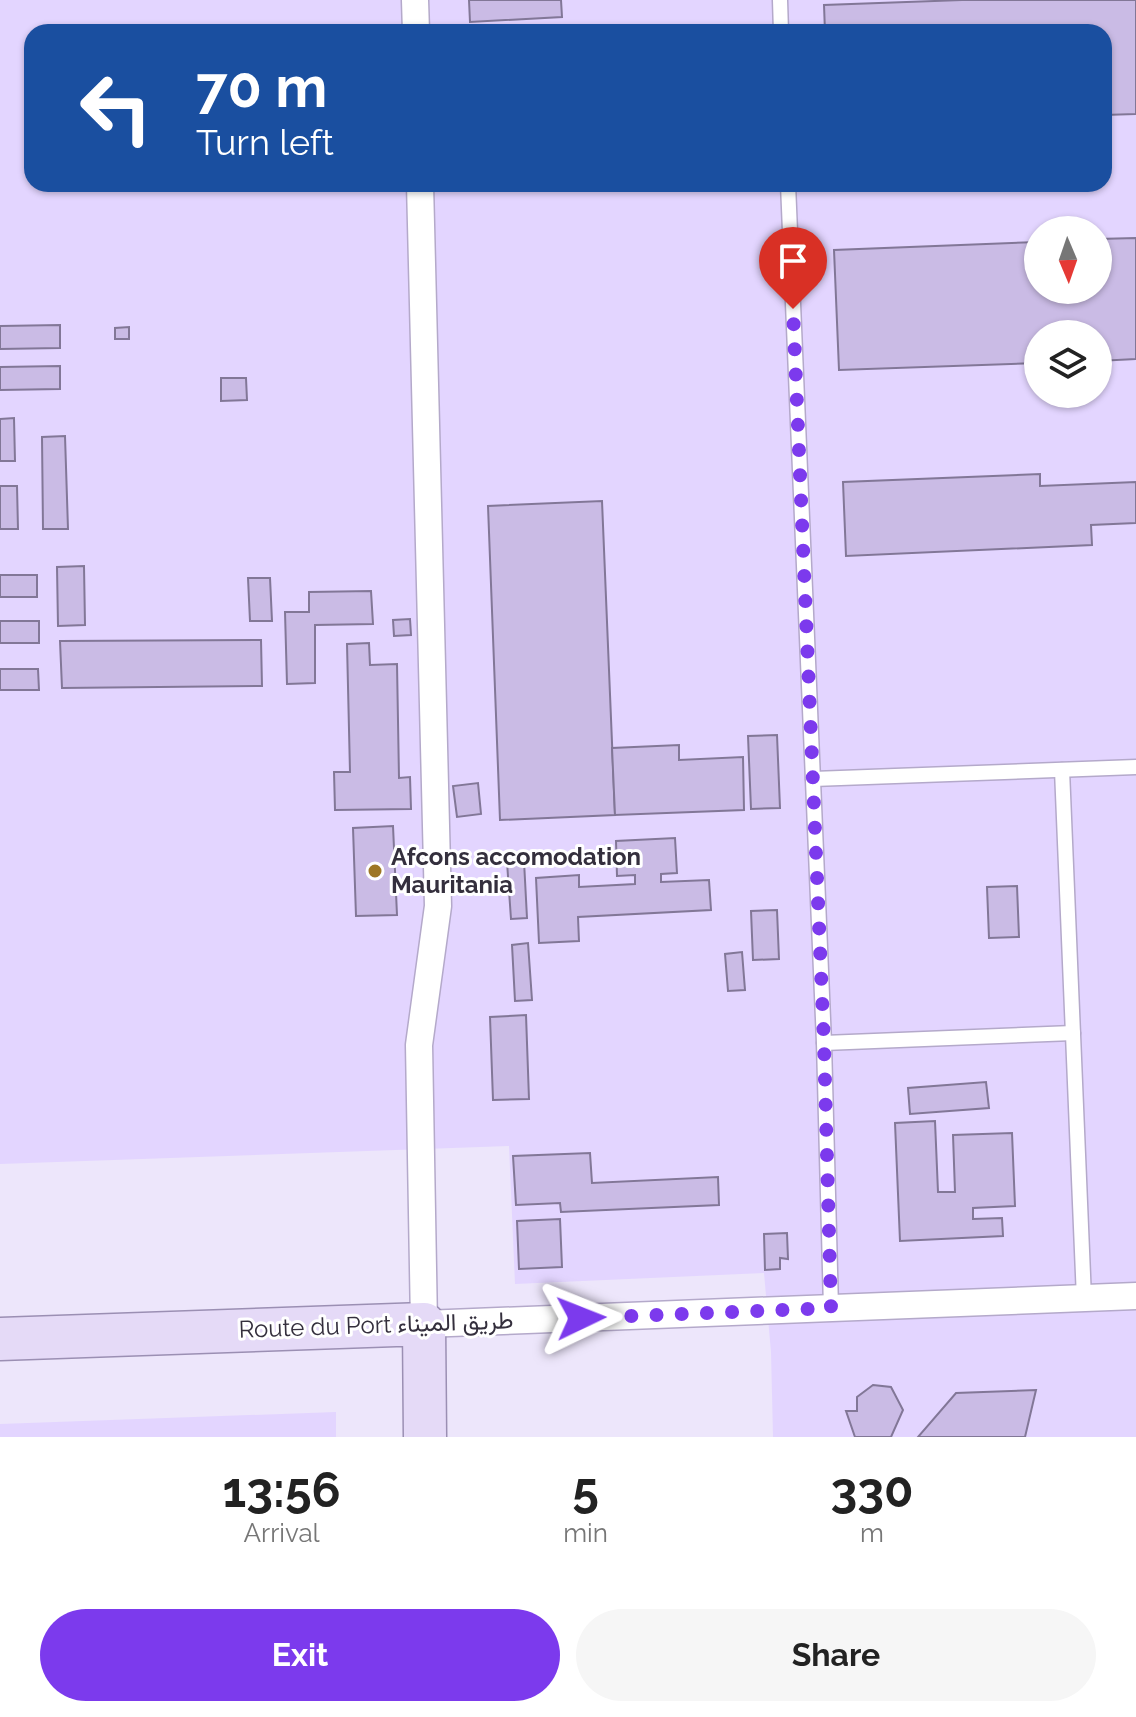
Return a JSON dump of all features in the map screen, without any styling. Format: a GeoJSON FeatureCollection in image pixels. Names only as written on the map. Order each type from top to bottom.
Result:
{"type":"FeatureCollection","features":[{"type":"Feature","properties":{"kind":"main road","name":"Route du Port طريق الميناء"},"geometry":{"type":"LineString","coordinates":[[0,1339],[424,1324]]}},
{"type":"Feature","properties":{"kind":"main road"},"geometry":{"type":"LineString","coordinates":[[424,1324],[425,1437]]}},
{"type":"Feature","properties":{"kind":"street"},"geometry":{"type":"LineString","coordinates":[[415,0],[416,24]]}},
{"type":"Feature","properties":{"kind":"street"},"geometry":{"type":"LineString","coordinates":[[420,192],[438,906],[419,1045],[424,1324]]}},
{"type":"Feature","properties":{"kind":"street","name":"Route du Port طريق الميناء"},"geometry":{"type":"LineString","coordinates":[[424,1324],[1136,1296]]}},
{"type":"Feature","properties":{"kind":"lane"},"geometry":{"type":"LineString","coordinates":[[780,0],[781,24]]}},
{"type":"Feature","properties":{"kind":"lane"},"geometry":{"type":"LineString","coordinates":[[788,192],[824,1043],[831,1308]]}},
{"type":"Feature","properties":{"kind":"lane"},"geometry":{"type":"LineString","coordinates":[[813,779],[1136,767]]}},
{"type":"Feature","properties":{"kind":"lane"},"geometry":{"type":"LineString","coordinates":[[1062,770],[1084,1299]]}},
{"type":"Feature","properties":{"kind":"lane"},"geometry":{"type":"LineString","coordinates":[[824,1043],[1073,1033]]}},
{"type":"Feature","properties":{"kind":"shaded area"},"geometry":{"type":"Polygon","coordinates":[[[0,0],[1136,0],[1136,1437],[773,1437],[771,1352],[764,1273],[515,1284],[509,1146],[0,1164],[0,0]]]}},
{"type":"Feature","properties":{"kind":"shaded area"},"geometry":{"type":"Polygon","coordinates":[[[336,1412],[336,1437],[0,1437],[0,1424],[336,1412]]]}},
{"type":"Feature","properties":{"kind":"building"},"geometry":{"type":"Polygon","coordinates":[[[469,0],[561,0],[562,17],[470,22],[469,0]]]}},
{"type":"Feature","properties":{"kind":"building"},"geometry":{"type":"Polygon","coordinates":[[[962,0],[1136,0],[1136,114],[1112,115],[1112,24],[825,24],[824,5],[962,0]]]}},
{"type":"Feature","properties":{"kind":"building"},"geometry":{"type":"Polygon","coordinates":[[[1136,238],[1136,359],[1112,360],[1112,320],[1024,320],[1024,363],[839,370],[834,250],[1024,243],[1024,304],[1112,304],[1112,239],[1136,238]]]}},
{"type":"Feature","properties":{"kind":"building"},"geometry":{"type":"Polygon","coordinates":[[[60,325],[60,348],[0,349],[0,326],[60,325]]]}},
{"type":"Feature","properties":{"kind":"building"},"geometry":{"type":"Polygon","coordinates":[[[129,327],[129,339],[115,339],[115,328],[129,327]]]}},
{"type":"Feature","properties":{"kind":"building"},"geometry":{"type":"Polygon","coordinates":[[[60,366],[60,389],[0,390],[0,367],[60,366]]]}},
{"type":"Feature","properties":{"kind":"building"},"geometry":{"type":"Polygon","coordinates":[[[221,378],[246,378],[247,400],[221,401],[221,378]]]}},
{"type":"Feature","properties":{"kind":"building"},"geometry":{"type":"Polygon","coordinates":[[[14,418],[15,461],[0,461],[0,419],[14,418]]]}},
{"type":"Feature","properties":{"kind":"building"},"geometry":{"type":"Polygon","coordinates":[[[65,436],[68,529],[43,529],[42,437],[65,436]]]}},
{"type":"Feature","properties":{"kind":"building"},"geometry":{"type":"Polygon","coordinates":[[[1040,474],[1040,486],[1136,482],[1136,523],[1091,525],[1092,545],[846,556],[843,482],[1040,474]]]}},
{"type":"Feature","properties":{"kind":"building"},"geometry":{"type":"Polygon","coordinates":[[[0,486],[17,486],[18,529],[0,529],[0,486]]]}},
{"type":"Feature","properties":{"kind":"building"},"geometry":{"type":"Polygon","coordinates":[[[602,501],[615,815],[500,820],[488,506],[602,501]]]}},
{"type":"Feature","properties":{"kind":"building"},"geometry":{"type":"Polygon","coordinates":[[[84,566],[85,625],[58,626],[57,567],[84,566]]]}},
{"type":"Feature","properties":{"kind":"building"},"geometry":{"type":"Polygon","coordinates":[[[0,575],[37,575],[37,597],[0,597],[0,575]]]}},
{"type":"Feature","properties":{"kind":"building"},"geometry":{"type":"Polygon","coordinates":[[[248,578],[270,578],[272,621],[250,621],[248,578]]]}},
{"type":"Feature","properties":{"kind":"building"},"geometry":{"type":"Polygon","coordinates":[[[371,591],[373,624],[315,625],[315,683],[287,684],[285,612],[309,612],[309,592],[371,591]]]}},
{"type":"Feature","properties":{"kind":"building"},"geometry":{"type":"Polygon","coordinates":[[[410,619],[411,635],[394,636],[393,620],[410,619]]]}},
{"type":"Feature","properties":{"kind":"building"},"geometry":{"type":"Polygon","coordinates":[[[0,621],[39,621],[39,643],[0,643],[0,621]]]}},
{"type":"Feature","properties":{"kind":"building"},"geometry":{"type":"Polygon","coordinates":[[[261,640],[262,686],[62,688],[60,641],[261,640]]]}},
{"type":"Feature","properties":{"kind":"building"},"geometry":{"type":"Polygon","coordinates":[[[369,643],[370,665],[397,664],[399,778],[410,777],[411,809],[335,810],[334,772],[350,772],[347,644],[369,643]]]}},
{"type":"Feature","properties":{"kind":"building"},"geometry":{"type":"Polygon","coordinates":[[[0,669],[38,669],[39,690],[0,690],[0,669]]]}},
{"type":"Feature","properties":{"kind":"building"},"geometry":{"type":"Polygon","coordinates":[[[777,735],[780,808],[751,809],[748,736],[777,735]]]}},
{"type":"Feature","properties":{"kind":"building"},"geometry":{"type":"Polygon","coordinates":[[[679,745],[679,760],[743,757],[744,810],[615,815],[612,748],[679,745]]]}},
{"type":"Feature","properties":{"kind":"building"},"geometry":{"type":"Polygon","coordinates":[[[478,783],[481,814],[457,817],[453,786],[478,783]]]}},
{"type":"Feature","properties":{"kind":"building","name":"Afcons accomodation Mauritania"},"geometry":{"type":"Polygon","coordinates":[[[393,826],[397,915],[356,916],[353,828],[393,826]]]}},
{"type":"Feature","properties":{"kind":"building"},"geometry":{"type":"Polygon","coordinates":[[[675,838],[677,873],[661,874],[661,882],[709,880],[711,910],[578,917],[579,941],[539,943],[536,878],[579,875],[579,887],[635,884],[635,875],[617,876],[616,841],[675,838]]]}},
{"type":"Feature","properties":{"kind":"building"},"geometry":{"type":"Polygon","coordinates":[[[524,861],[527,918],[511,919],[507,862],[524,861]]]}},
{"type":"Feature","properties":{"kind":"building"},"geometry":{"type":"Polygon","coordinates":[[[1017,886],[1019,937],[989,938],[987,887],[1017,886]]]}},
{"type":"Feature","properties":{"kind":"building"},"geometry":{"type":"Polygon","coordinates":[[[777,910],[779,959],[753,960],[751,911],[777,910]]]}},
{"type":"Feature","properties":{"kind":"building"},"geometry":{"type":"Polygon","coordinates":[[[528,943],[532,1000],[515,1001],[512,945],[528,943]]]}},
{"type":"Feature","properties":{"kind":"building"},"geometry":{"type":"Polygon","coordinates":[[[742,952],[745,990],[728,991],[725,954],[742,952]]]}},
{"type":"Feature","properties":{"kind":"building"},"geometry":{"type":"Polygon","coordinates":[[[526,1015],[529,1099],[493,1100],[490,1017],[526,1015]]]}},
{"type":"Feature","properties":{"kind":"building"},"geometry":{"type":"Polygon","coordinates":[[[986,1082],[989,1108],[910,1114],[908,1088],[986,1082]]]}},
{"type":"Feature","properties":{"kind":"building"},"geometry":{"type":"Polygon","coordinates":[[[935,1121],[938,1192],[955,1192],[953,1135],[1012,1133],[1015,1206],[973,1208],[973,1219],[1002,1218],[1003,1236],[900,1241],[895,1123],[935,1121]]]}},
{"type":"Feature","properties":{"kind":"building"},"geometry":{"type":"Polygon","coordinates":[[[590,1153],[592,1183],[718,1177],[719,1205],[561,1212],[560,1203],[516,1205],[513,1156],[590,1153]]]}},
{"type":"Feature","properties":{"kind":"building"},"geometry":{"type":"Polygon","coordinates":[[[560,1219],[562,1267],[519,1269],[517,1221],[560,1219]]]}},
{"type":"Feature","properties":{"kind":"building"},"geometry":{"type":"Polygon","coordinates":[[[787,1233],[788,1259],[780,1258],[780,1269],[765,1270],[764,1234],[787,1233]]]}},
{"type":"Feature","properties":{"kind":"building"},"geometry":{"type":"Polygon","coordinates":[[[873,1385],[891,1387],[903,1410],[891,1437],[855,1437],[846,1411],[857,1411],[857,1397],[873,1385]]]}},
{"type":"Feature","properties":{"kind":"building"},"geometry":{"type":"Polygon","coordinates":[[[1036,1390],[1025,1437],[918,1437],[956,1393],[1036,1390]]]}},
{"type":"Feature","properties":{"kind":"place","name":"Afcons accomodation Mauritania"},"geometry":{"type":"Point","coordinates":[375,871]}},
{"type":"Feature","properties":{"kind":"route"},"geometry":{"type":"LineString","coordinates":[[581,1318],[831,1308],[824,1043],[793,309]]}}]}
